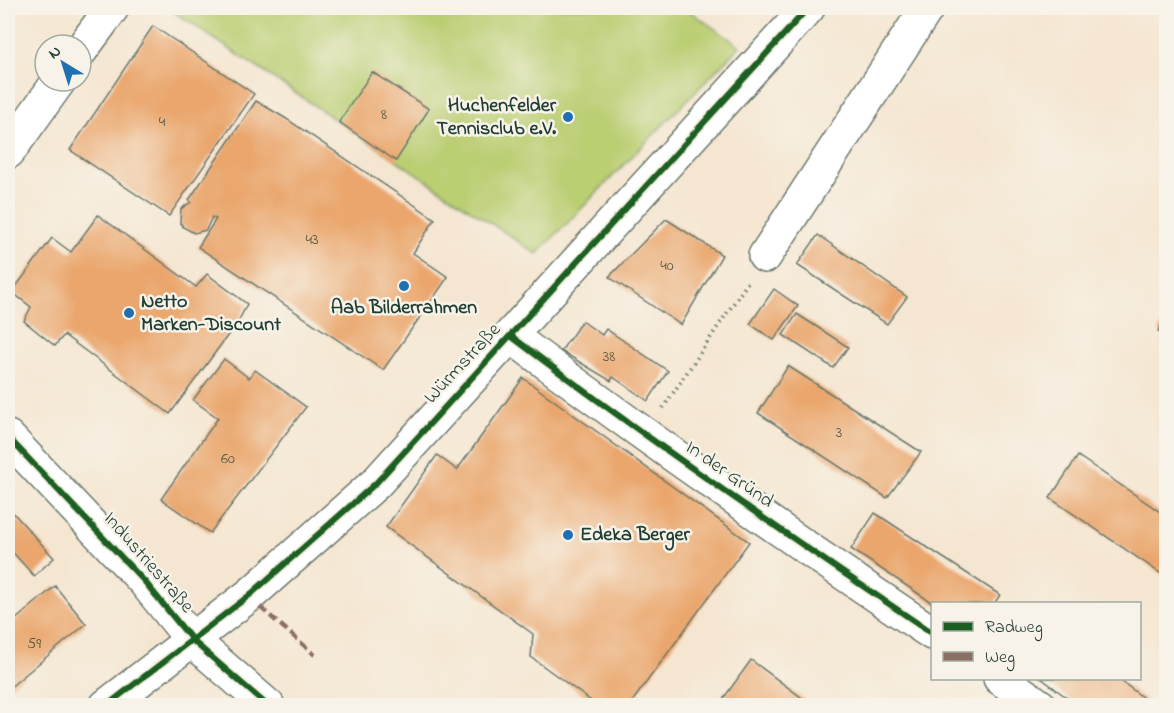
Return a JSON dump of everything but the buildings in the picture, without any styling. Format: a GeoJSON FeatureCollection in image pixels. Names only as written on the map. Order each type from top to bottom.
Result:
{"type":"FeatureCollection","features":[{"type":"Feature","properties":{"kind":"street"},"geometry":{"type":"LineString","coordinates":[[93,34],[112,8]]}},
{"type":"Feature","properties":{"kind":"street","name":"Würmstraße"},"geometry":{"type":"LineString","coordinates":[[106,705],[251,594],[376,483],[808,8]]}},
{"type":"Feature","properties":{"kind":"street"},"geometry":{"type":"LineString","coordinates":[[765,256],[927,8]]}},
{"type":"Feature","properties":{"kind":"street"},"geometry":{"type":"LineString","coordinates":[[8,152],[50,93]]}},
{"type":"Feature","properties":{"kind":"street","name":"In der Gründ"},"geometry":{"type":"LineString","coordinates":[[511,336],[644,436],[931,632]]}},
{"type":"Feature","properties":{"kind":"street","name":"Industriestraße"},"geometry":{"type":"LineString","coordinates":[[8,437],[145,582],[193,640],[268,705]]}},
{"type":"Feature","properties":{"kind":"street"},"geometry":{"type":"LineString","coordinates":[[1003,680],[1040,705]]}},
{"type":"Feature","properties":{"kind":"path"},"geometry":{"type":"LineString","coordinates":[[644,436],[765,256]]}},
{"type":"Feature","properties":{"kind":"green space"},"geometry":{"type":"Polygon","coordinates":[[[168,8],[685,8],[740,46],[537,254],[168,8]]]}},
{"type":"Feature","properties":{"kind":"marked path"},"geometry":{"type":"LineString","coordinates":[[260,607],[315,655]]}},
{"type":"Feature","properties":{"kind":"cycle path"},"geometry":{"type":"LineString","coordinates":[[106,706],[251,594],[376,483],[808,8]]}},
{"type":"Feature","properties":{"kind":"cycle path"},"geometry":{"type":"LineString","coordinates":[[511,336],[667,450],[931,632]]}},
{"type":"Feature","properties":{"kind":"cycle path"},"geometry":{"type":"LineString","coordinates":[[8,437],[145,582],[193,641],[268,706]]}},
{"type":"Feature","properties":{"kind":"place","name":"Huchenfelder Tennisclub e.V."},"geometry":{"type":"Point","coordinates":[568,117]}},
{"type":"Feature","properties":{"kind":"place","name":"Aab Bilderrahmen"},"geometry":{"type":"Point","coordinates":[404,286]}},
{"type":"Feature","properties":{"kind":"place","name":"Netto Marken-Discount"},"geometry":{"type":"Point","coordinates":[129,313]}},
{"type":"Feature","properties":{"kind":"place","name":"Edeka Berger"},"geometry":{"type":"Point","coordinates":[568,535]}}]}
